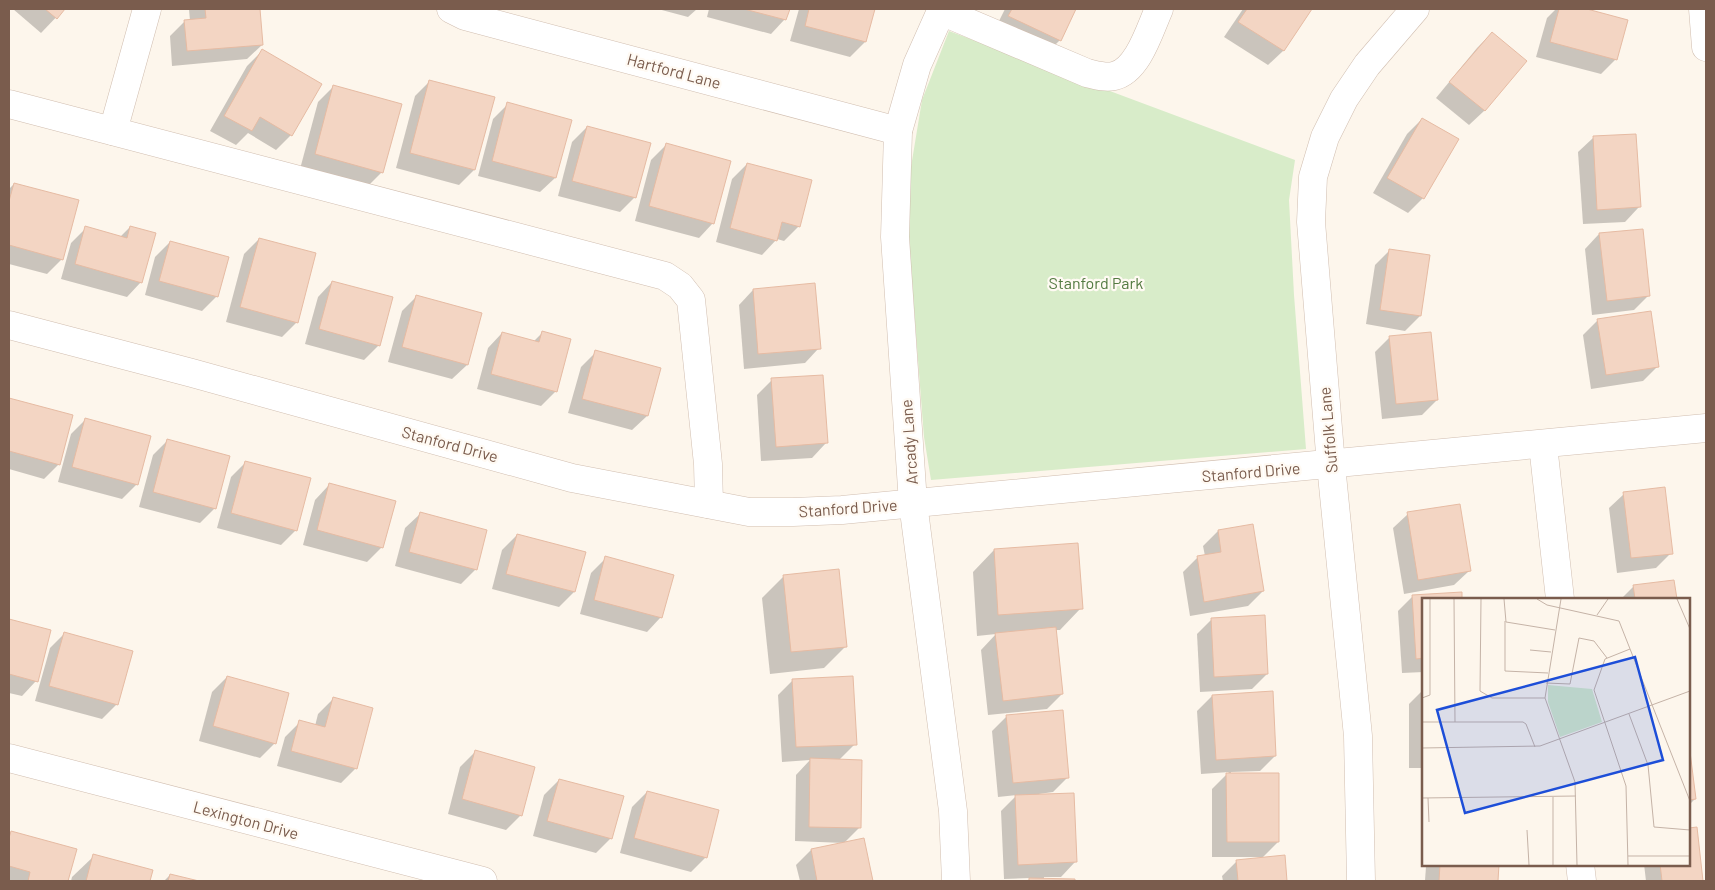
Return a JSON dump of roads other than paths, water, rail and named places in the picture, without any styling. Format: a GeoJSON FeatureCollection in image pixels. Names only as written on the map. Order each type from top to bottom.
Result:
{"type":"FeatureCollection","features":[{"type":"Feature","properties":{"kind":"street"},"geometry":{"type":"LineString","coordinates":[[113,131],[147,9]]}},
{"type":"Feature","properties":{"kind":"street","name":"Hartford Lane"},"geometry":{"type":"LineString","coordinates":[[451,9],[465,16],[898,131]]}},
{"type":"Feature","properties":{"kind":"street"},"geometry":{"type":"LineString","coordinates":[[942,10],[1087,73],[1115,76],[1127,71],[1136,61],[1159,9]]}},
{"type":"Feature","properties":{"kind":"street","name":"Suffolk Lane"},"geometry":{"type":"LineString","coordinates":[[1361,881],[1358,736],[1331,465],[1311,222],[1313,177],[1325,136],[1344,99],[1368,65],[1415,9]]}},
{"type":"Feature","properties":{"kind":"street"},"geometry":{"type":"LineString","coordinates":[[1702,9],[1706,47]]}},
{"type":"Feature","properties":{"kind":"street","name":"Arcady Lane"},"geometry":{"type":"LineString","coordinates":[[942,10],[917,65],[898,131],[895,237],[913,503],[953,811],[956,881]]}},
{"type":"Feature","properties":{"kind":"street"},"geometry":{"type":"LineString","coordinates":[[9,104],[665,276],[680,286],[691,300],[708,464],[709,504]]}},
{"type":"Feature","properties":{"kind":"street","name":"Stanford Drive"},"geometry":{"type":"LineString","coordinates":[[9,325],[572,478],[749,512],[842,510],[1543,445],[1706,428]]}},
{"type":"Feature","properties":{"kind":"street"},"geometry":{"type":"LineString","coordinates":[[1543,445],[1560,598]]}},
{"type":"Feature","properties":{"kind":"street","name":"Lexington Drive"},"geometry":{"type":"LineString","coordinates":[[9,758],[484,881]]}},
{"type":"Feature","properties":{"kind":"street"},"geometry":{"type":"LineString","coordinates":[[1580,865],[1582,881]]}},
{"type":"Feature","properties":{"kind":"park label","name":"Stanford Park"},"geometry":{"type":"Point","coordinates":[1096,283]}}]}
